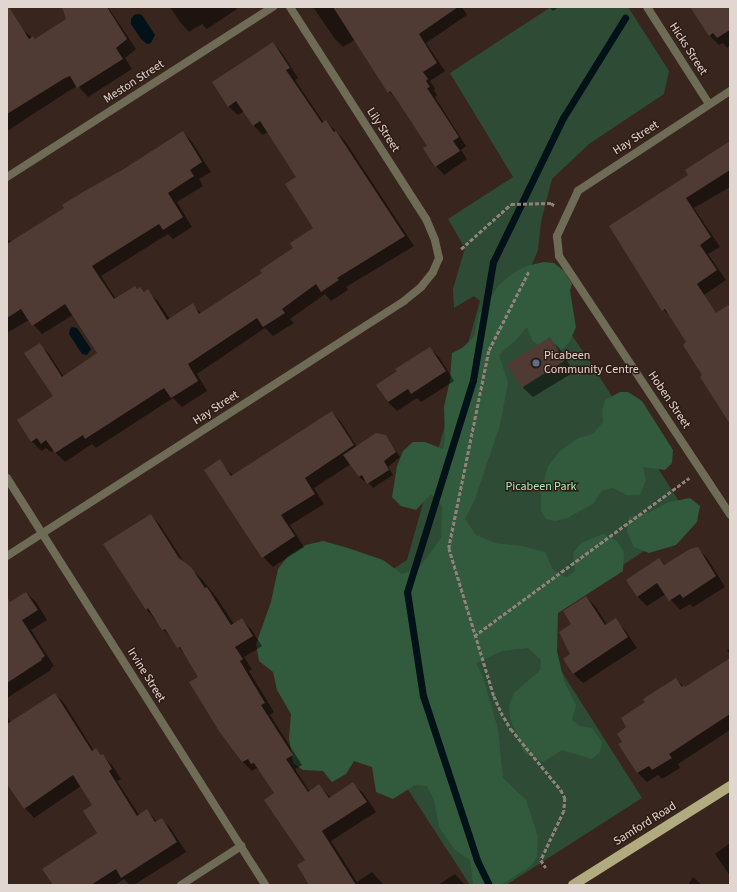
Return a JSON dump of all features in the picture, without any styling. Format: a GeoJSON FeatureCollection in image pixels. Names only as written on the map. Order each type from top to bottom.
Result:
{"type":"FeatureCollection","features":[{"type":"Feature","properties":{"kind":"main road","name":"Samford Road"},"geometry":{"type":"LineString","coordinates":[[574,885],[730,786]]}},
{"type":"Feature","properties":{"kind":"street","name":"Meston Street"},"geometry":{"type":"LineString","coordinates":[[7,177],[273,7]]}},
{"type":"Feature","properties":{"kind":"street","name":"Lily Street"},"geometry":{"type":"LineString","coordinates":[[290,7],[426,219],[435,240],[439,258],[433,272]]}},
{"type":"Feature","properties":{"kind":"street","name":"Hicks Street"},"geometry":{"type":"LineString","coordinates":[[647,7],[709,104]]}},
{"type":"Feature","properties":{"kind":"street","name":"Hay Street"},"geometry":{"type":"LineString","coordinates":[[566,214],[578,190],[730,91]]}},
{"type":"Feature","properties":{"kind":"street","name":"Hoben Street"},"geometry":{"type":"LineString","coordinates":[[566,214],[557,236],[558,256],[730,514]]}},
{"type":"Feature","properties":{"kind":"street","name":"Hay Street"},"geometry":{"type":"LineString","coordinates":[[7,556],[404,301],[421,287],[433,272]]}},
{"type":"Feature","properties":{"kind":"street","name":"Irvine Street"},"geometry":{"type":"LineString","coordinates":[[7,478],[265,885]]}},
{"type":"Feature","properties":{"kind":"street"},"geometry":{"type":"LineString","coordinates":[[181,885],[241,846]]}},
{"type":"Feature","properties":{"kind":"path"},"geometry":{"type":"LineString","coordinates":[[461,249],[511,204],[551,203]]}},
{"type":"Feature","properties":{"kind":"path"},"geometry":{"type":"LineString","coordinates":[[529,272],[489,351],[448,548],[474,636],[494,696],[501,712],[511,729],[560,790],[564,798],[564,811],[541,860],[546,868]]}},
{"type":"Feature","properties":{"kind":"path"},"geometry":{"type":"LineString","coordinates":[[474,636],[701,470]]}},
{"type":"Feature","properties":{"kind":"green space","name":"Picabeen Park"},"geometry":{"type":"Polygon","coordinates":[[[551,7],[628,7],[669,71],[664,94],[589,144],[552,179],[541,222],[538,250],[529,272],[588,359],[691,520],[532,625],[642,798],[506,885],[470,885],[405,785],[308,624],[407,560],[480,301],[474,296],[454,308],[453,289],[465,248],[448,219],[513,177],[450,73],[551,7]]]}},
{"type":"Feature","properties":{"kind":"green space"},"geometry":{"type":"Polygon","coordinates":[[[544,262],[554,263],[564,271],[572,284],[570,291],[576,327],[570,341],[563,349],[546,352],[532,340],[527,327],[516,340],[499,355],[508,383],[500,425],[475,499],[465,519],[476,535],[495,543],[522,546],[545,552],[553,570],[566,577],[575,571],[573,553],[581,543],[603,534],[617,541],[624,552],[623,571],[558,613],[557,651],[564,681],[576,705],[572,720],[580,726],[592,728],[602,742],[600,752],[592,759],[562,750],[543,762],[524,753],[510,718],[509,705],[514,693],[540,670],[541,660],[528,648],[502,651],[476,663],[483,677],[498,729],[503,778],[526,800],[538,837],[537,857],[531,866],[501,885],[473,885],[470,860],[455,850],[439,827],[434,800],[427,786],[415,785],[393,799],[376,792],[372,767],[354,761],[346,774],[332,782],[323,771],[303,770],[293,763],[289,738],[291,714],[277,690],[273,672],[259,661],[256,644],[271,602],[278,569],[288,556],[306,545],[323,541],[348,548],[383,560],[402,574],[418,569],[431,552],[441,538],[442,506],[431,494],[416,510],[401,506],[392,497],[397,466],[403,451],[413,442],[425,442],[443,449],[445,439],[444,407],[450,380],[452,353],[462,348],[474,337],[479,314],[499,285],[513,273],[526,266],[544,262]]]}},
{"type":"Feature","properties":{"kind":"green space"},"geometry":{"type":"Polygon","coordinates":[[[620,392],[628,392],[642,401],[673,450],[672,463],[665,470],[643,467],[646,480],[640,495],[626,495],[613,488],[602,491],[593,504],[567,518],[555,521],[546,519],[541,511],[541,491],[548,466],[560,451],[578,438],[593,434],[603,422],[602,411],[605,400],[620,392]]]}},
{"type":"Feature","properties":{"kind":"green space"},"geometry":{"type":"Polygon","coordinates":[[[690,498],[700,506],[697,522],[676,545],[649,553],[634,547],[627,532],[629,517],[648,513],[669,502],[690,498]]]}},
{"type":"Feature","properties":{"kind":"shaded area"},"geometry":{"type":"Polygon","coordinates":[[[134,15],[142,15],[155,35],[151,43],[147,44],[141,39],[131,24],[131,19],[134,15]]]}},
{"type":"Feature","properties":{"kind":"shaded area"},"geometry":{"type":"Polygon","coordinates":[[[72,327],[77,328],[91,349],[87,355],[82,354],[69,334],[72,327]]]}},
{"type":"Feature","properties":{"kind":"building"},"geometry":{"type":"Polygon","coordinates":[[[7,7],[9,7],[29,39],[33,36],[35,39],[66,19],[62,7],[107,7],[127,39],[116,48],[123,59],[77,88],[70,76],[65,78],[7,114],[7,7]]]}},
{"type":"Feature","properties":{"kind":"building"},"geometry":{"type":"Polygon","coordinates":[[[333,7],[458,7],[419,34],[437,63],[423,72],[428,79],[426,81],[430,87],[427,88],[459,137],[453,141],[460,151],[435,167],[423,148],[427,146],[397,100],[390,91],[388,93],[333,7]]]}},
{"type":"Feature","properties":{"kind":"building"},"geometry":{"type":"Polygon","coordinates":[[[690,7],[730,7],[730,30],[717,38],[713,33],[709,36],[690,7]]]}},
{"type":"Feature","properties":{"kind":"building"},"geometry":{"type":"Polygon","coordinates":[[[273,42],[290,68],[286,70],[322,123],[326,120],[334,132],[336,131],[405,236],[337,278],[339,280],[321,292],[316,284],[282,309],[285,313],[263,327],[257,318],[188,364],[198,381],[171,398],[164,388],[85,439],[83,435],[55,453],[46,440],[41,444],[37,438],[31,442],[17,420],[53,396],[24,353],[40,343],[62,377],[97,353],[65,304],[32,326],[21,309],[7,318],[7,244],[64,208],[62,205],[122,170],[183,131],[202,162],[190,170],[194,176],[168,193],[183,217],[163,230],[159,224],[92,266],[114,299],[135,286],[137,289],[140,287],[144,292],[148,289],[167,320],[193,303],[199,314],[262,273],[260,270],[293,248],[290,243],[313,228],[285,184],[296,177],[260,121],[253,126],[236,101],[228,107],[212,82],[273,42]]]}},
{"type":"Feature","properties":{"kind":"building"},"geometry":{"type":"Polygon","coordinates":[[[730,141],[730,170],[686,198],[711,237],[700,245],[717,270],[697,284],[716,313],[730,304],[730,424],[700,377],[702,375],[683,345],[686,342],[665,309],[662,311],[609,226],[688,175],[685,170],[730,141]]]}},
{"type":"Feature","properties":{"kind":"building","name":"Picabeen Community Centre"},"geometry":{"type":"Polygon","coordinates":[[[550,337],[565,361],[522,388],[507,364],[550,337]]]}},
{"type":"Feature","properties":{"kind":"building"},"geometry":{"type":"Polygon","coordinates":[[[430,347],[446,371],[411,394],[408,389],[388,402],[376,385],[397,371],[395,369],[430,347]]]}},
{"type":"Feature","properties":{"kind":"building"},"geometry":{"type":"Polygon","coordinates":[[[332,411],[354,445],[305,478],[315,494],[281,515],[295,536],[262,558],[204,470],[220,459],[231,476],[332,411]]]}},
{"type":"Feature","properties":{"kind":"building"},"geometry":{"type":"Polygon","coordinates":[[[376,433],[386,435],[396,452],[384,461],[389,470],[367,484],[362,475],[359,477],[343,455],[376,433]]]}},
{"type":"Feature","properties":{"kind":"building"},"geometry":{"type":"Polygon","coordinates":[[[151,514],[179,558],[191,567],[205,588],[207,587],[231,625],[242,618],[253,636],[235,647],[243,659],[240,661],[265,703],[261,705],[293,755],[286,759],[308,792],[319,784],[329,798],[353,782],[367,802],[322,831],[356,885],[309,885],[297,865],[305,860],[264,800],[274,793],[254,763],[251,764],[248,759],[242,762],[219,731],[189,682],[198,677],[180,647],[177,648],[165,629],[162,630],[148,608],[146,610],[103,544],[151,514]]]}},
{"type":"Feature","properties":{"kind":"building"},"geometry":{"type":"Polygon","coordinates":[[[698,547],[716,576],[683,598],[680,594],[669,601],[657,583],[637,597],[626,580],[659,558],[664,565],[690,549],[698,547]]]}},
{"type":"Feature","properties":{"kind":"building"},"geometry":{"type":"Polygon","coordinates":[[[26,592],[38,610],[22,620],[45,656],[41,659],[42,660],[7,683],[7,597],[10,602],[26,592]]]}},
{"type":"Feature","properties":{"kind":"building"},"geometry":{"type":"Polygon","coordinates":[[[586,596],[605,625],[616,618],[628,637],[573,674],[563,659],[570,654],[559,632],[571,624],[563,611],[586,596]]]}},
{"type":"Feature","properties":{"kind":"building"},"geometry":{"type":"Polygon","coordinates":[[[730,658],[730,714],[669,754],[672,758],[652,770],[649,766],[637,773],[618,744],[622,742],[617,734],[626,727],[621,718],[645,702],[643,699],[676,678],[682,687],[684,685],[685,687],[730,658]]]}},
{"type":"Feature","properties":{"kind":"building"},"geometry":{"type":"Polygon","coordinates":[[[55,693],[92,751],[96,748],[101,755],[103,754],[112,769],[109,771],[137,816],[147,809],[155,822],[162,818],[177,842],[121,878],[116,869],[91,885],[53,885],[42,869],[97,833],[83,811],[92,805],[73,775],[24,809],[7,784],[7,724],[55,693]]]}},
{"type":"Feature","properties":{"kind":"waterway"},"geometry":{"type":"LineString","coordinates":[[489,885],[477,860],[423,696],[407,592],[473,380],[493,262],[563,118],[625,18]]}},
{"type":"Feature","properties":{"kind":"place","name":"Picabeen Community Centre"},"geometry":{"type":"Point","coordinates":[536,363]}}]}
